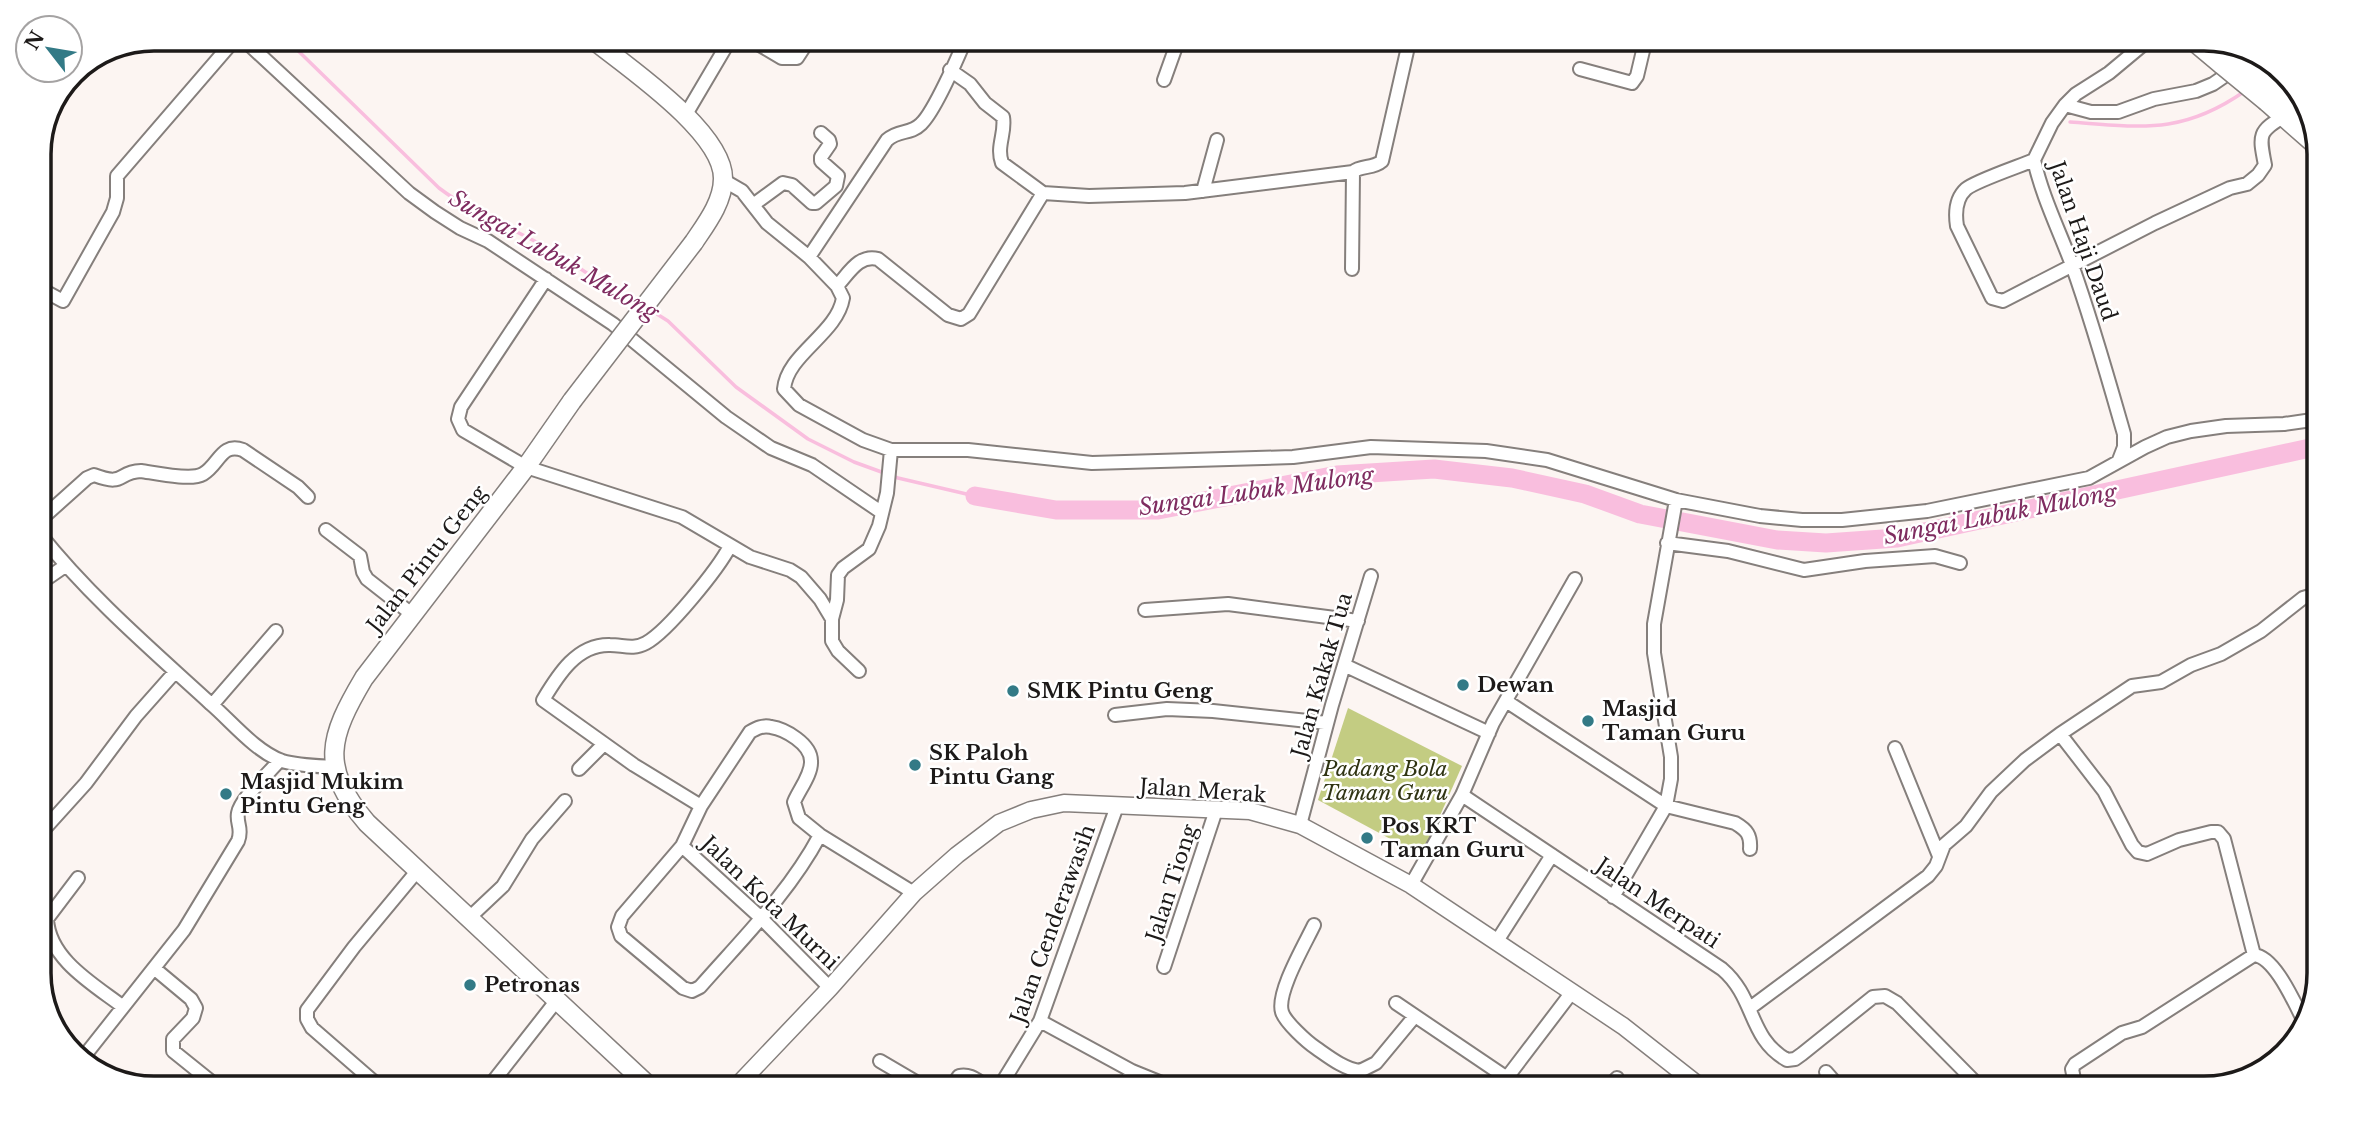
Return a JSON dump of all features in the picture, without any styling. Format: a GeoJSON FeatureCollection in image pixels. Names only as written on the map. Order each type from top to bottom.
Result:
{"type":"FeatureCollection","features":[{"type":"Feature","properties":{"kind":"main road"},"geometry":{"type":"LineString","coordinates":[[610,51],[704,134],[718,158],[723,180]]}},
{"type":"Feature","properties":{"kind":"main road"},"geometry":{"type":"LineString","coordinates":[[2227,53],[2272,94],[2297,109]]}},
{"type":"Feature","properties":{"kind":"main road"},"geometry":{"type":"LineString","coordinates":[[2272,94],[2285,116],[2305,134]]}},
{"type":"Feature","properties":{"kind":"main road","name":"Jalan Pintu Geng"},"geometry":{"type":"LineString","coordinates":[[631,1076],[557,1000],[367,823],[349,803],[340,784],[334,749],[344,711],[364,678],[694,242],[713,213],[723,180]]}},
{"type":"Feature","properties":{"kind":"street"},"geometry":{"type":"LineString","coordinates":[[51,295],[63,302],[113,212],[117,198],[115,182],[121,170],[225,51]]}},
{"type":"Feature","properties":{"kind":"street"},"geometry":{"type":"LineString","coordinates":[[256,51],[409,192],[435,212],[488,241],[612,324],[726,417],[771,448],[812,465],[881,512]]}},
{"type":"Feature","properties":{"kind":"street"},"geometry":{"type":"LineString","coordinates":[[685,116],[724,51]]}},
{"type":"Feature","properties":{"kind":"street"},"geometry":{"type":"LineString","coordinates":[[772,51],[787,59],[797,58],[802,51]]}},
{"type":"Feature","properties":{"kind":"street"},"geometry":{"type":"LineString","coordinates":[[810,257],[887,140],[895,133],[913,130],[926,118],[960,51]]}},
{"type":"Feature","properties":{"kind":"street"},"geometry":{"type":"LineString","coordinates":[[1164,80],[1174,51]]}},
{"type":"Feature","properties":{"kind":"street"},"geometry":{"type":"LineString","coordinates":[[950,71],[975,89],[985,103],[1003,117],[999,145],[1002,163],[1044,193],[1115,195],[1203,191],[1353,172],[1357,168],[1373,166],[1382,161],[1407,51]]}},
{"type":"Feature","properties":{"kind":"street"},"geometry":{"type":"LineString","coordinates":[[1580,69],[1632,83],[1637,76],[1643,51]]}},
{"type":"Feature","properties":{"kind":"street","name":"Jalan Haji Daud"},"geometry":{"type":"LineString","coordinates":[[2119,460],[2124,447],[2124,434],[2098,342],[2034,160],[2052,123],[2065,105],[2135,51]]}},
{"type":"Feature","properties":{"kind":"street"},"geometry":{"type":"LineString","coordinates":[[2065,105],[2091,112],[2118,112],[2154,99],[2196,91],[2213,84],[2247,60]]}},
{"type":"Feature","properties":{"kind":"street"},"geometry":{"type":"LineString","coordinates":[[2034,160],[1967,188],[1958,201],[1955,215],[1957,226],[1992,298],[1997,300],[2003,301],[2167,217],[2230,188],[2247,184],[2258,175],[2264,165],[2261,135],[2267,126],[2285,116]]}},
{"type":"Feature","properties":{"kind":"street"},"geometry":{"type":"LineString","coordinates":[[752,205],[783,183],[792,185],[812,204],[836,186],[838,176],[821,161],[830,144],[821,133]]}},
{"type":"Feature","properties":{"kind":"street"},"geometry":{"type":"LineString","coordinates":[[1203,191],[1217,140]]}},
{"type":"Feature","properties":{"kind":"street"},"geometry":{"type":"LineString","coordinates":[[1352,269],[1353,172]]}},
{"type":"Feature","properties":{"kind":"street"},"geometry":{"type":"LineString","coordinates":[[723,180],[742,191],[767,223],[810,257],[837,286],[843,298],[841,307],[819,338],[791,368],[785,379],[784,389],[799,405],[890,456],[968,450],[1092,463],[1293,457],[1371,447],[1486,451],[1547,460],[1676,502],[1760,516],[1842,520],[1927,511],[2089,478],[2167,437],[2191,431],[2307,421]]}},
{"type":"Feature","properties":{"kind":"street"},"geometry":{"type":"LineString","coordinates":[[837,286],[865,258],[878,259],[948,315],[961,319],[969,314],[1044,193]]}},
{"type":"Feature","properties":{"kind":"street"},"geometry":{"type":"LineString","coordinates":[[546,278],[461,407],[458,419],[463,430],[526,467],[682,517],[750,557],[790,570],[802,577],[832,619]]}},
{"type":"Feature","properties":{"kind":"street"},"geometry":{"type":"LineString","coordinates":[[51,510],[87,478],[94,475],[110,481],[141,471],[193,477],[203,474],[228,449],[234,447],[243,450],[298,487],[307,497]]}},
{"type":"Feature","properties":{"kind":"street"},"geometry":{"type":"LineString","coordinates":[[859,671],[838,651],[832,641],[838,575],[843,568],[869,550],[879,526],[887,493],[890,456]]}},
{"type":"Feature","properties":{"kind":"street"},"geometry":{"type":"LineString","coordinates":[[1613,897],[1666,806],[1671,779],[1671,757],[1654,653],[1654,624],[1676,502]]}},
{"type":"Feature","properties":{"kind":"street"},"geometry":{"type":"LineString","coordinates":[[326,530],[360,556],[365,578],[413,615]]}},
{"type":"Feature","properties":{"kind":"street"},"geometry":{"type":"LineString","coordinates":[[1668,539],[1804,570],[1865,561],[1935,556],[1960,563]]}},
{"type":"Feature","properties":{"kind":"street"},"geometry":{"type":"LineString","coordinates":[[701,806],[604,744],[543,700],[573,660],[591,646],[611,645],[628,649],[645,644],[659,634],[712,573],[730,546]]}},
{"type":"Feature","properties":{"kind":"street"},"geometry":{"type":"LineString","coordinates":[[51,548],[65,566],[261,748],[281,760],[335,767]]}},
{"type":"Feature","properties":{"kind":"street"},"geometry":{"type":"LineString","coordinates":[[51,576],[65,566]]}},
{"type":"Feature","properties":{"kind":"street","name":"Jalan Kakak Tua"},"geometry":{"type":"LineString","coordinates":[[1300,825],[1371,576]]}},
{"type":"Feature","properties":{"kind":"street"},"geometry":{"type":"LineString","coordinates":[[1412,885],[1462,795],[1506,701],[1575,579]]}},
{"type":"Feature","properties":{"kind":"street"},"geometry":{"type":"LineString","coordinates":[[1750,1008],[1928,876],[1944,845],[1966,827],[1992,792],[2025,760],[2060,734],[2132,686],[2161,682],[2176,676],[2191,665],[2221,654],[2260,631],[2307,597]]}},
{"type":"Feature","properties":{"kind":"street"},"geometry":{"type":"LineString","coordinates":[[1145,610],[1228,604],[1358,621]]}},
{"type":"Feature","properties":{"kind":"street"},"geometry":{"type":"LineString","coordinates":[[212,705],[276,631]]}},
{"type":"Feature","properties":{"kind":"street"},"geometry":{"type":"LineString","coordinates":[[1344,665],[1489,733]]}},
{"type":"Feature","properties":{"kind":"street"},"geometry":{"type":"LineString","coordinates":[[51,822],[86,783],[136,716],[176,671]]}},
{"type":"Feature","properties":{"kind":"street"},"geometry":{"type":"LineString","coordinates":[[1506,701],[1666,806],[1735,823],[1749,833],[1750,849]]}},
{"type":"Feature","properties":{"kind":"street"},"geometry":{"type":"LineString","coordinates":[[1115,715],[1167,709],[1327,723]]}},
{"type":"Feature","properties":{"kind":"street"},"geometry":{"type":"LineString","coordinates":[[820,835],[808,858],[777,902],[700,988],[692,991],[683,988],[621,936],[618,927],[622,916],[682,846],[701,806],[750,732],[758,727],[769,726],[801,742],[812,762],[794,802],[799,818],[820,835],[914,892]]}},
{"type":"Feature","properties":{"kind":"street"},"geometry":{"type":"LineString","coordinates":[[2060,734],[2104,791],[2138,852],[2147,854],[2179,841],[2218,832],[2224,839],[2254,955]]}},
{"type":"Feature","properties":{"kind":"street"},"geometry":{"type":"LineString","coordinates":[[579,769],[604,744]]}},
{"type":"Feature","properties":{"kind":"street"},"geometry":{"type":"LineString","coordinates":[[1895,748],[1940,856]]}},
{"type":"Feature","properties":{"kind":"street"},"geometry":{"type":"LineString","coordinates":[[88,1052],[184,930],[238,841],[241,829],[237,817],[241,804],[281,760]]}},
{"type":"Feature","properties":{"kind":"street","name":"Jalan Merpati"},"geometry":{"type":"LineString","coordinates":[[1462,795],[1722,969],[1743,991],[1767,1046],[1777,1055],[1787,1060],[1795,1059],[1873,997],[1885,996],[1897,1003],[1969,1076]]}},
{"type":"Feature","properties":{"kind":"street"},"geometry":{"type":"LineString","coordinates":[[468,919],[503,886],[532,839],[565,801]]}},
{"type":"Feature","properties":{"kind":"street","name":"Jalan Merak"},"geometry":{"type":"LineString","coordinates":[[746,1076],[830,988],[914,892],[999,823],[1021,813],[1063,803],[1250,811],[1300,825],[1412,885],[1623,1026],[1687,1076]]}},
{"type":"Feature","properties":{"kind":"street","name":"Jalan Cenderawasih"},"geometry":{"type":"LineString","coordinates":[[1006,1076],[1040,1021],[1117,806]]}},
{"type":"Feature","properties":{"kind":"street","name":"Jalan Tiong"},"geometry":{"type":"LineString","coordinates":[[1164,967],[1216,810]]}},
{"type":"Feature","properties":{"kind":"street","name":"Jalan Kota Murni"},"geometry":{"type":"LineString","coordinates":[[682,846],[761,917],[830,988]]}},
{"type":"Feature","properties":{"kind":"street"},"geometry":{"type":"LineString","coordinates":[[1497,941],[1552,855]]}},
{"type":"Feature","properties":{"kind":"street"},"geometry":{"type":"LineString","coordinates":[[366,1076],[312,1028],[307,1020],[307,1010],[346,956],[418,870]]}},
{"type":"Feature","properties":{"kind":"street"},"geometry":{"type":"LineString","coordinates":[[51,914],[78,878]]}},
{"type":"Feature","properties":{"kind":"street"},"geometry":{"type":"LineString","coordinates":[[1314,925],[1282,996],[1281,1011],[1310,1045],[1337,1062],[1360,1072],[1376,1063],[1415,1016]]}},
{"type":"Feature","properties":{"kind":"street"},"geometry":{"type":"LineString","coordinates":[[51,938],[78,972],[122,1006]]}},
{"type":"Feature","properties":{"kind":"street"},"geometry":{"type":"LineString","coordinates":[[2073,1076],[2072,1069],[2076,1064],[2122,1034],[2142,1027],[2254,955],[2267,959],[2299,1013]]}},
{"type":"Feature","properties":{"kind":"street"},"geometry":{"type":"LineString","coordinates":[[155,969],[191,999],[196,1007],[193,1018],[173,1039],[173,1051],[204,1076]]}},
{"type":"Feature","properties":{"kind":"street"},"geometry":{"type":"LineString","coordinates":[[1508,1076],[1572,992]]}},
{"type":"Feature","properties":{"kind":"street"},"geometry":{"type":"LineString","coordinates":[[497,1076],[557,1000]]}},
{"type":"Feature","properties":{"kind":"street"},"geometry":{"type":"LineString","coordinates":[[1396,1003],[1494,1076]]}},
{"type":"Feature","properties":{"kind":"street"},"geometry":{"type":"LineString","coordinates":[[1040,1021],[1144,1076]]}},
{"type":"Feature","properties":{"kind":"street"},"geometry":{"type":"LineString","coordinates":[[880,1061],[906,1076]]}},
{"type":"Feature","properties":{"kind":"street"},"geometry":{"type":"LineString","coordinates":[[1129,1076],[1132,1071]]}},
{"type":"Feature","properties":{"kind":"street"},"geometry":{"type":"LineString","coordinates":[[1826,1072],[1830,1076]]}},
{"type":"Feature","properties":{"kind":"green space","name":"Padang Bola Taman Guru"},"geometry":{"type":"Polygon","coordinates":[[[1348,708],[1462,766],[1422,856],[1318,800],[1348,708]]]}},
{"type":"Feature","properties":{"kind":"waterway","name":"Sungai Lubuk Mulong"},"geometry":{"type":"LineString","coordinates":[[298,51],[439,188],[468,207],[546,247],[638,304]]}},
{"type":"Feature","properties":{"kind":"waterway"},"geometry":{"type":"LineString","coordinates":[[2070,122],[2161,125],[2201,115],[2245,91]]}},
{"type":"Feature","properties":{"kind":"waterway","name":"Sungai Lubuk Mulong"},"geometry":{"type":"LineString","coordinates":[[649,309],[668,321],[736,387],[808,439],[854,462],[898,478],[975,496]]}},
{"type":"Feature","properties":{"kind":"waterway","name":"Sungai Lubuk Mulong"},"geometry":{"type":"LineString","coordinates":[[975,496],[1056,510],[1158,510],[1337,475],[1434,469],[1512,478],[1585,494],[1640,514],[1777,540],[1826,543],[1897,538],[2307,449]]}},
{"type":"Feature","properties":{"kind":"place","name":"Dewan"},"geometry":{"type":"Point","coordinates":[1463,685]}},
{"type":"Feature","properties":{"kind":"place","name":"SMK Pintu Geng"},"geometry":{"type":"Point","coordinates":[1013,691]}},
{"type":"Feature","properties":{"kind":"place","name":"Masjid Taman Guru"},"geometry":{"type":"Point","coordinates":[1588,721]}},
{"type":"Feature","properties":{"kind":"place","name":"SK Paloh Pintu Gang"},"geometry":{"type":"Point","coordinates":[915,765]}},
{"type":"Feature","properties":{"kind":"place","name":"Masjid Mukim Pintu Geng"},"geometry":{"type":"Point","coordinates":[226,794]}},
{"type":"Feature","properties":{"kind":"place","name":"Pos KRT Taman Guru"},"geometry":{"type":"Point","coordinates":[1367,838]}},
{"type":"Feature","properties":{"kind":"place","name":"Petronas"},"geometry":{"type":"Point","coordinates":[470,985]}}]}
